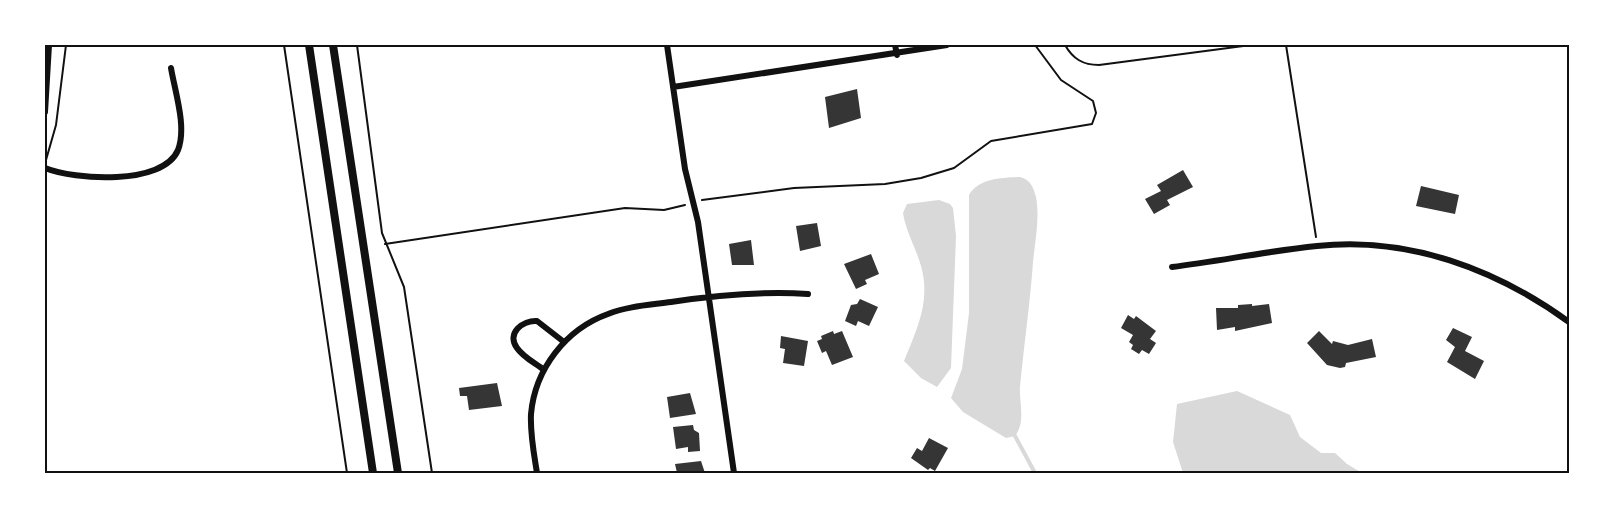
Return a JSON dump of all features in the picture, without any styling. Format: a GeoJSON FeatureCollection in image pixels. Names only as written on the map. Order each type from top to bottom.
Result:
{"type":"FeatureCollection","features":[{"type":"Feature","properties":{"kind":"main road"},"geometry":{"type":"LineString","coordinates":[[309,45],[373,473]]}},
{"type":"Feature","properties":{"kind":"main road"},"geometry":{"type":"LineString","coordinates":[[333,45],[398,473]]}},
{"type":"Feature","properties":{"kind":"street"},"geometry":{"type":"LineString","coordinates":[[45,112],[49,45]]}},
{"type":"Feature","properties":{"kind":"street"},"geometry":{"type":"LineString","coordinates":[[667,45],[734,473]]}},
{"type":"Feature","properties":{"kind":"street"},"geometry":{"type":"LineString","coordinates":[[896,45],[897,55]]}},
{"type":"Feature","properties":{"kind":"street"},"geometry":{"type":"LineString","coordinates":[[673,87],[897,55],[947,45]]}},
{"type":"Feature","properties":{"kind":"street"},"geometry":{"type":"LineString","coordinates":[[45,168],[79,178],[104,177],[140,173],[157,168],[171,160],[177,152],[180,141],[171,69]]}},
{"type":"Feature","properties":{"kind":"street"},"geometry":{"type":"LineString","coordinates":[[1172,267],[1317,246],[1394,247],[1437,256],[1506,281],[1569,322]]}},
{"type":"Feature","properties":{"kind":"street"},"geometry":{"type":"LineString","coordinates":[[537,473],[531,413],[544,370],[564,342],[592,321],[614,312],[708,296],[764,292],[808,294]]}},
{"type":"Feature","properties":{"kind":"street"},"geometry":{"type":"LineString","coordinates":[[544,370],[517,348],[514,336],[519,326],[526,322],[537,321],[564,342]]}},
{"type":"Feature","properties":{"kind":"path"},"geometry":{"type":"LineString","coordinates":[[48,156],[59,110],[66,45]]}},
{"type":"Feature","properties":{"kind":"path"},"geometry":{"type":"LineString","coordinates":[[284,45],[347,473]]}},
{"type":"Feature","properties":{"kind":"path"},"geometry":{"type":"LineString","coordinates":[[357,45],[385,244],[404,287],[432,473]]}},
{"type":"Feature","properties":{"kind":"path"},"geometry":{"type":"LineString","coordinates":[[701,201],[775,190],[885,184],[921,178],[954,168],[991,141],[1092,123],[1096,113],[1093,101],[1060,80],[1035,45]]}},
{"type":"Feature","properties":{"kind":"path"},"geometry":{"type":"LineString","coordinates":[[1065,45],[1077,59],[1086,65],[1251,45]]}},
{"type":"Feature","properties":{"kind":"path"},"geometry":{"type":"LineString","coordinates":[[1286,45],[1317,246]]}},
{"type":"Feature","properties":{"kind":"path"},"geometry":{"type":"LineString","coordinates":[[385,244],[625,208],[678,207]]}},
{"type":"Feature","properties":{"kind":"shaded area"},"geometry":{"type":"Polygon","coordinates":[[[1020,177],[1029,182],[1034,190],[1037,221],[1020,387],[1020,425],[1015,436],[1006,438],[963,412],[951,398],[962,369],[969,313],[969,195],[973,189],[985,182],[1020,177]]]}},
{"type":"Feature","properties":{"kind":"shaded area"},"geometry":{"type":"Polygon","coordinates":[[[939,200],[950,204],[953,208],[956,236],[951,368],[937,387],[921,378],[904,361],[921,315],[924,279],[903,213],[907,204],[939,200]]]}},
{"type":"Feature","properties":{"kind":"shaded area"},"geometry":{"type":"Polygon","coordinates":[[[1237,391],[1290,415],[1300,437],[1321,453],[1335,453],[1362,473],[1183,473],[1173,442],[1177,404],[1237,391]]]}},
{"type":"Feature","properties":{"kind":"building"},"geometry":{"type":"Polygon","coordinates":[[[857,89],[861,118],[829,128],[825,97],[857,89]]]}},
{"type":"Feature","properties":{"kind":"building"},"geometry":{"type":"Polygon","coordinates":[[[1183,170],[1193,187],[1167,200],[1170,205],[1154,214],[1145,199],[1161,191],[1157,185],[1183,170]]]}},
{"type":"Feature","properties":{"kind":"building"},"geometry":{"type":"Polygon","coordinates":[[[1421,186],[1459,195],[1455,214],[1416,206],[1421,186]]]}},
{"type":"Feature","properties":{"kind":"building"},"geometry":{"type":"Polygon","coordinates":[[[817,223],[821,246],[800,251],[796,226],[817,223]]]}},
{"type":"Feature","properties":{"kind":"building"},"geometry":{"type":"Polygon","coordinates":[[[751,240],[754,265],[732,265],[729,244],[751,240]]]}},
{"type":"Feature","properties":{"kind":"building"},"geometry":{"type":"Polygon","coordinates":[[[871,254],[879,274],[865,280],[867,284],[856,289],[844,264],[871,254]]]}},
{"type":"Feature","properties":{"kind":"building"},"geometry":{"type":"Polygon","coordinates":[[[860,299],[878,307],[869,326],[858,321],[856,326],[845,321],[851,305],[857,304],[860,299]]]}},
{"type":"Feature","properties":{"kind":"building"},"geometry":{"type":"Polygon","coordinates":[[[1252,304],[1252,306],[1269,304],[1272,323],[1235,331],[1235,327],[1217,330],[1216,308],[1238,308],[1238,305],[1252,304]]]}},
{"type":"Feature","properties":{"kind":"building"},"geometry":{"type":"Polygon","coordinates":[[[1128,315],[1134,319],[1136,316],[1156,331],[1150,339],[1156,343],[1149,354],[1142,350],[1139,354],[1131,349],[1133,345],[1129,342],[1133,335],[1121,328],[1128,315]]]}},
{"type":"Feature","properties":{"kind":"building"},"geometry":{"type":"Polygon","coordinates":[[[1453,328],[1472,337],[1465,351],[1484,361],[1475,379],[1447,362],[1455,347],[1446,340],[1453,328]]]}},
{"type":"Feature","properties":{"kind":"building"},"geometry":{"type":"Polygon","coordinates":[[[833,331],[834,334],[842,331],[853,357],[832,365],[826,351],[822,353],[817,341],[822,339],[821,336],[833,331]]]}},
{"type":"Feature","properties":{"kind":"building"},"geometry":{"type":"Polygon","coordinates":[[[1319,331],[1332,344],[1333,341],[1348,345],[1372,339],[1376,357],[1346,363],[1345,367],[1340,368],[1327,365],[1307,343],[1319,331]]]}},
{"type":"Feature","properties":{"kind":"building"},"geometry":{"type":"Polygon","coordinates":[[[781,336],[808,341],[804,366],[783,363],[785,349],[780,348],[781,336]]]}},
{"type":"Feature","properties":{"kind":"building"},"geometry":{"type":"Polygon","coordinates":[[[497,383],[502,406],[469,410],[467,396],[460,396],[459,388],[497,383]]]}},
{"type":"Feature","properties":{"kind":"building"},"geometry":{"type":"Polygon","coordinates":[[[690,393],[696,414],[670,418],[667,397],[690,393]]]}},
{"type":"Feature","properties":{"kind":"building"},"geometry":{"type":"Polygon","coordinates":[[[693,425],[694,430],[699,433],[700,451],[688,452],[688,447],[676,449],[673,427],[693,425]]]}},
{"type":"Feature","properties":{"kind":"building"},"geometry":{"type":"Polygon","coordinates":[[[929,438],[948,448],[935,471],[930,468],[928,470],[911,458],[917,448],[922,451],[929,438]]]}},
{"type":"Feature","properties":{"kind":"building"},"geometry":{"type":"Polygon","coordinates":[[[701,461],[705,473],[677,473],[675,464],[701,461]]]}},
{"type":"Feature","properties":{"kind":"waterway"},"geometry":{"type":"LineString","coordinates":[[1015,436],[1035,473]]}}]}
